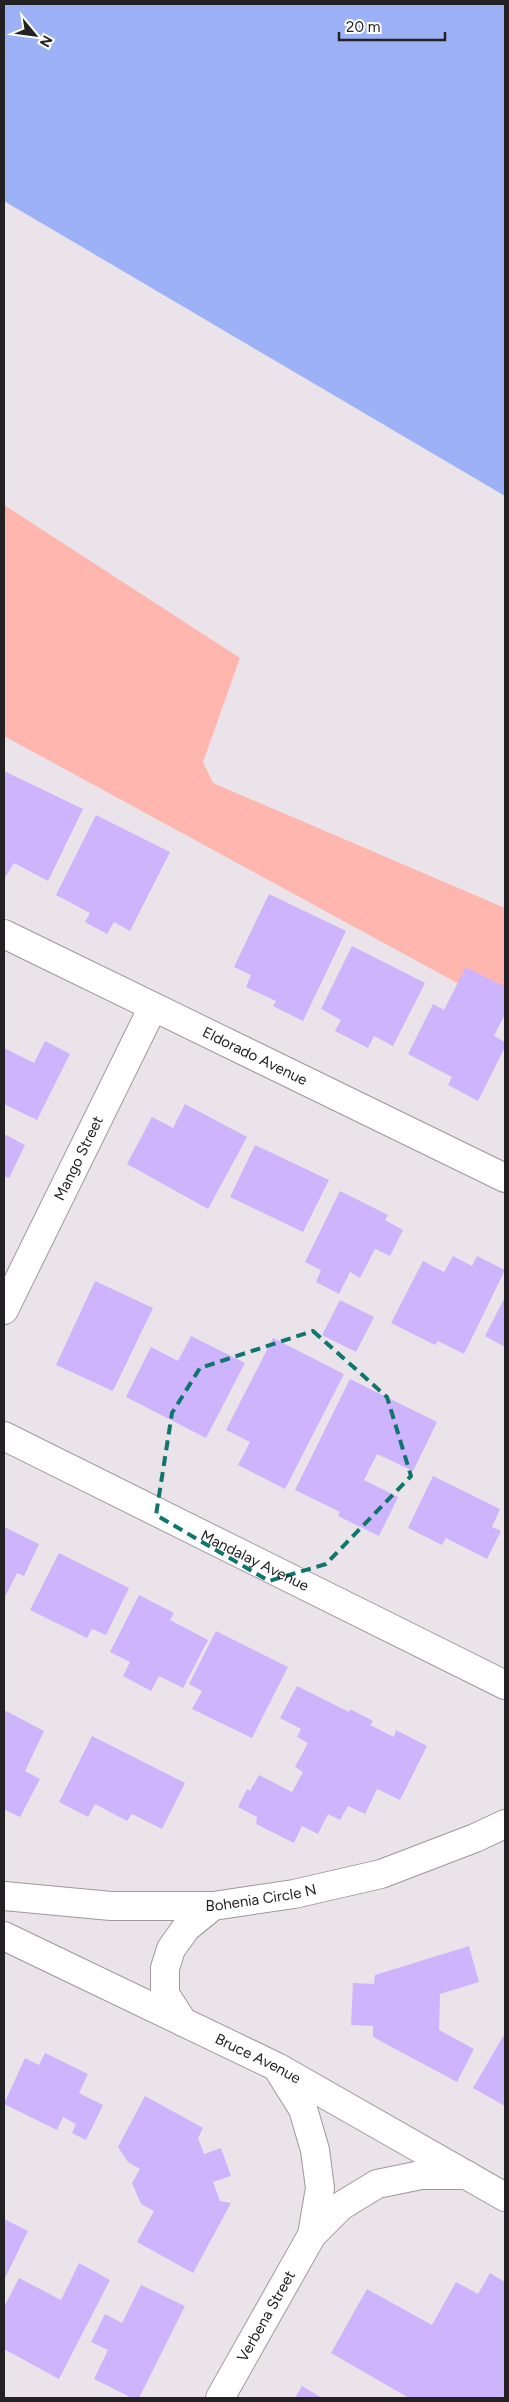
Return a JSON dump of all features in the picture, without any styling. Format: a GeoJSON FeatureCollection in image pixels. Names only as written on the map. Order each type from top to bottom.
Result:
{"type":"FeatureCollection","features":[{"type":"Feature","properties":{"kind":"street","name":"Eldorado Avenue"},"geometry":{"type":"LineString","coordinates":[[4,934],[505,1178]]}},
{"type":"Feature","properties":{"kind":"street","name":"Mango Street"},"geometry":{"type":"LineString","coordinates":[[4,1310],[153,1007]]}},
{"type":"Feature","properties":{"kind":"street","name":"Mandalay Avenue"},"geometry":{"type":"LineString","coordinates":[[4,1436],[505,1686]]}},
{"type":"Feature","properties":{"kind":"street","name":"Bohenia Circle N"},"geometry":{"type":"LineString","coordinates":[[4,1896],[111,1906],[213,1906],[294,1894],[382,1874],[475,1838],[505,1824]]}},
{"type":"Feature","properties":{"kind":"street"},"geometry":{"type":"LineString","coordinates":[[182,2022],[165,1994],[164,1968],[170,1949],[186,1928],[213,1906]]}},
{"type":"Feature","properties":{"kind":"street","name":"Bruce Avenue"},"geometry":{"type":"LineString","coordinates":[[4,1936],[277,2067],[469,2174],[505,2197]]}},
{"type":"Feature","properties":{"kind":"street","name":"Verbena Street"},"geometry":{"type":"LineString","coordinates":[[277,2067],[303,2109],[315,2150],[320,2188],[312,2236]]}},
{"type":"Feature","properties":{"kind":"street","name":"Verbena Street"},"geometry":{"type":"LineString","coordinates":[[220,2398],[312,2236],[340,2206],[377,2184],[421,2174],[469,2174]]}},
{"type":"Feature","properties":{"kind":"highlighted area"},"geometry":{"type":"Polygon","coordinates":[[[313,1331],[387,1397],[411,1476],[326,1564],[269,1581],[156,1515],[172,1413],[200,1368],[313,1331]]]}},
{"type":"Feature","properties":{"kind":"shaded area"},"geometry":{"type":"Polygon","coordinates":[[[4,505],[240,658],[203,762],[213,783],[505,908],[505,1009],[4,736],[4,505]]]}},
{"type":"Feature","properties":{"kind":"water"},"geometry":{"type":"Polygon","coordinates":[[[4,4],[505,4],[505,496],[4,201],[4,4]]]}},
{"type":"Feature","properties":{"kind":"building"},"geometry":{"type":"Polygon","coordinates":[[[4,771],[83,809],[48,881],[14,863],[4,879],[4,771]]]}},
{"type":"Feature","properties":{"kind":"building"},"geometry":{"type":"Polygon","coordinates":[[[96,815],[170,852],[130,931],[114,922],[107,934],[85,922],[90,913],[56,895],[96,815]]]}},
{"type":"Feature","properties":{"kind":"building"},"geometry":{"type":"Polygon","coordinates":[[[269,894],[346,931],[303,1021],[273,1006],[276,1001],[246,987],[251,975],[234,967],[269,894]]]}},
{"type":"Feature","properties":{"kind":"building"},"geometry":{"type":"Polygon","coordinates":[[[352,946],[425,983],[393,1046],[374,1036],[368,1048],[335,1031],[341,1020],[321,1009],[352,946]]]}},
{"type":"Feature","properties":{"kind":"building"},"geometry":{"type":"Polygon","coordinates":[[[466,967],[505,987],[505,1014],[494,1036],[505,1042],[505,1047],[478,1101],[448,1085],[452,1077],[408,1054],[433,1004],[444,1010],[466,967]]]}},
{"type":"Feature","properties":{"kind":"building"},"geometry":{"type":"Polygon","coordinates":[[[45,1041],[70,1054],[37,1120],[4,1104],[4,1048],[34,1063],[45,1041]]]}},
{"type":"Feature","properties":{"kind":"building"},"geometry":{"type":"Polygon","coordinates":[[[185,1104],[247,1137],[208,1209],[127,1164],[152,1117],[173,1128],[185,1104]]]}},
{"type":"Feature","properties":{"kind":"building"},"geometry":{"type":"Polygon","coordinates":[[[4,1134],[25,1145],[9,1178],[4,1176],[4,1134]]]}},
{"type":"Feature","properties":{"kind":"building"},"geometry":{"type":"Polygon","coordinates":[[[255,1145],[329,1180],[303,1232],[230,1197],[255,1145]]]}},
{"type":"Feature","properties":{"kind":"building"},"geometry":{"type":"Polygon","coordinates":[[[340,1191],[388,1215],[385,1220],[403,1230],[390,1256],[375,1249],[360,1278],[350,1272],[339,1294],[316,1282],[321,1270],[305,1262],[340,1191]]]}},
{"type":"Feature","properties":{"kind":"building"},"geometry":{"type":"Polygon","coordinates":[[[453,1256],[472,1266],[477,1256],[505,1270],[464,1354],[438,1341],[435,1345],[391,1323],[423,1261],[444,1272],[453,1256]]]}},
{"type":"Feature","properties":{"kind":"building"},"geometry":{"type":"Polygon","coordinates":[[[95,1281],[153,1308],[113,1391],[56,1365],[95,1281]]]}},
{"type":"Feature","properties":{"kind":"building"},"geometry":{"type":"Polygon","coordinates":[[[505,1297],[505,1347],[485,1336],[505,1297]]]}},
{"type":"Feature","properties":{"kind":"building"},"geometry":{"type":"Polygon","coordinates":[[[340,1300],[374,1317],[356,1352],[322,1335],[340,1300]]]}},
{"type":"Feature","properties":{"kind":"building"},"geometry":{"type":"Polygon","coordinates":[[[191,1336],[245,1363],[206,1438],[126,1397],[151,1347],[178,1361],[191,1336]]]}},
{"type":"Feature","properties":{"kind":"building"},"geometry":{"type":"Polygon","coordinates":[[[273,1338],[344,1374],[285,1489],[238,1465],[250,1442],[226,1430],[273,1338]]]}},
{"type":"Feature","properties":{"kind":"building"},"geometry":{"type":"Polygon","coordinates":[[[350,1379],[437,1422],[413,1471],[377,1454],[364,1480],[398,1497],[379,1536],[338,1516],[340,1512],[295,1490],[350,1379]]]}},
{"type":"Feature","properties":{"kind":"building"},"geometry":{"type":"Polygon","coordinates":[[[433,1476],[500,1509],[492,1527],[501,1531],[487,1559],[446,1538],[442,1545],[408,1528],[433,1476]]]}},
{"type":"Feature","properties":{"kind":"building"},"geometry":{"type":"Polygon","coordinates":[[[4,1527],[39,1544],[24,1576],[17,1573],[4,1599],[4,1527]]]}},
{"type":"Feature","properties":{"kind":"building"},"geometry":{"type":"Polygon","coordinates":[[[59,1553],[129,1588],[106,1635],[92,1629],[87,1638],[30,1610],[59,1553]]]}},
{"type":"Feature","properties":{"kind":"building"},"geometry":{"type":"Polygon","coordinates":[[[139,1595],[174,1613],[170,1620],[208,1640],[183,1688],[159,1676],[151,1691],[123,1676],[130,1662],[110,1652],[139,1595]]]}},
{"type":"Feature","properties":{"kind":"building"},"geometry":{"type":"Polygon","coordinates":[[[216,1631],[288,1667],[252,1738],[192,1709],[202,1691],[189,1684],[216,1631]]]}},
{"type":"Feature","properties":{"kind":"building"},"geometry":{"type":"Polygon","coordinates":[[[297,1686],[349,1712],[350,1709],[373,1721],[370,1725],[394,1737],[396,1730],[427,1746],[400,1800],[377,1789],[365,1814],[348,1806],[340,1820],[328,1814],[318,1834],[302,1826],[294,1843],[256,1824],[257,1817],[238,1807],[247,1789],[250,1791],[259,1775],[292,1792],[303,1772],[295,1767],[308,1743],[297,1737],[301,1729],[280,1718],[297,1686]]]}},
{"type":"Feature","properties":{"kind":"building"},"geometry":{"type":"Polygon","coordinates":[[[4,1710],[44,1731],[25,1771],[40,1779],[20,1817],[5,1810],[4,1813],[4,1710]]]}},
{"type":"Feature","properties":{"kind":"building"},"geometry":{"type":"Polygon","coordinates":[[[92,1736],[185,1783],[162,1829],[132,1814],[127,1821],[95,1804],[88,1817],[59,1802],[92,1736]]]}},
{"type":"Feature","properties":{"kind":"building"},"geometry":{"type":"Polygon","coordinates":[[[469,1946],[479,1982],[440,1994],[439,2030],[474,2049],[457,2082],[373,2037],[373,2026],[351,2025],[353,1983],[374,1984],[375,1975],[469,1946]]]}},
{"type":"Feature","properties":{"kind":"building"},"geometry":{"type":"Polygon","coordinates":[[[505,2033],[505,2106],[473,2088],[505,2033]]]}},
{"type":"Feature","properties":{"kind":"building"},"geometry":{"type":"Polygon","coordinates":[[[45,2053],[88,2074],[79,2093],[103,2105],[86,2140],[72,2133],[76,2124],[63,2117],[57,2130],[4,2104],[25,2058],[39,2065],[45,2053]]]}},
{"type":"Feature","properties":{"kind":"building"},"geometry":{"type":"Polygon","coordinates":[[[145,2096],[203,2128],[198,2138],[204,2154],[221,2148],[231,2176],[213,2182],[220,2201],[231,2203],[193,2273],[137,2242],[154,2211],[141,2204],[132,2183],[140,2169],[128,2162],[118,2147],[145,2096]]]}},
{"type":"Feature","properties":{"kind":"building"},"geometry":{"type":"Polygon","coordinates":[[[4,2219],[28,2231],[4,2280],[4,2219]]]}},
{"type":"Feature","properties":{"kind":"building"},"geometry":{"type":"Polygon","coordinates":[[[79,2263],[110,2280],[59,2379],[4,2349],[4,2307],[19,2278],[61,2300],[79,2263]]]}},
{"type":"Feature","properties":{"kind":"building"},"geometry":{"type":"Polygon","coordinates":[[[490,2273],[505,2282],[504,2398],[409,2398],[331,2353],[367,2289],[432,2325],[456,2282],[478,2294],[490,2273]]]}},
{"type":"Feature","properties":{"kind":"building"},"geometry":{"type":"Polygon","coordinates":[[[141,2285],[185,2306],[139,2398],[132,2398],[94,2379],[108,2350],[91,2342],[105,2314],[122,2323],[141,2285]]]}},
{"type":"Feature","properties":{"kind":"building"},"geometry":{"type":"Polygon","coordinates":[[[302,2386],[322,2398],[295,2398],[302,2386]]]}}]}
